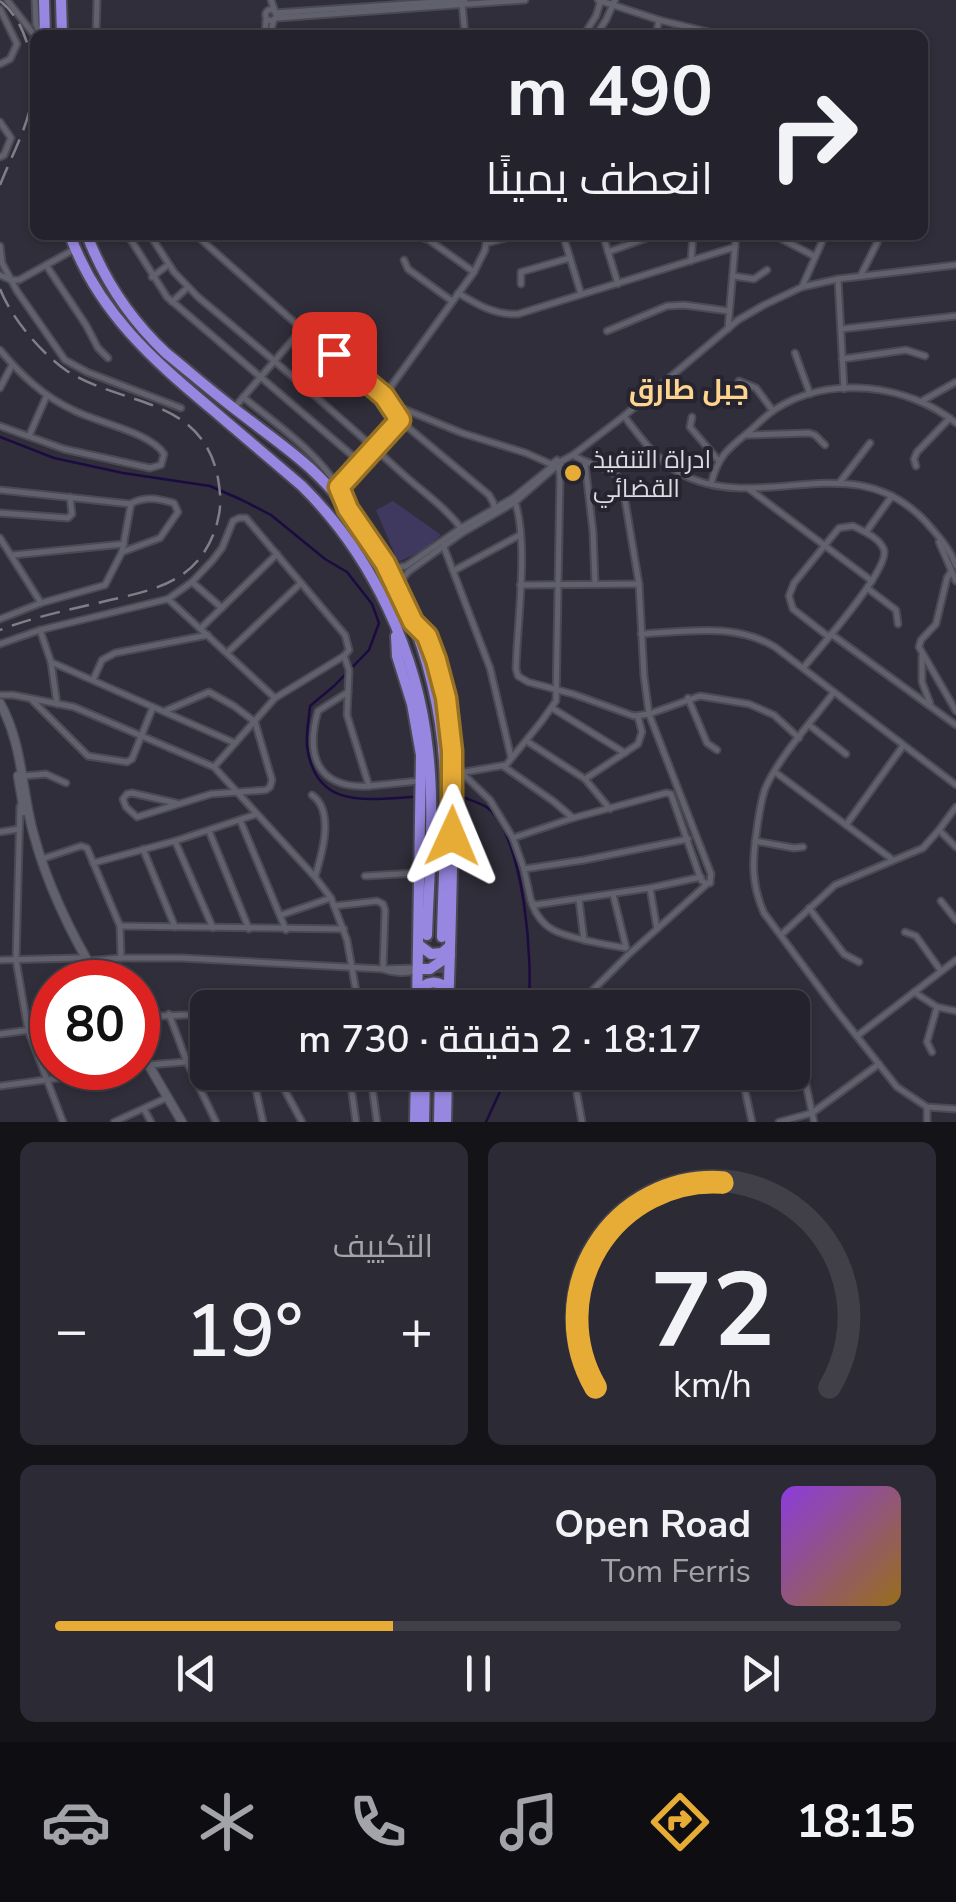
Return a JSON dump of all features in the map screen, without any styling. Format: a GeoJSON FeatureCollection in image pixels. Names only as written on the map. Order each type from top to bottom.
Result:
{"type":"FeatureCollection","features":[{"type":"Feature","properties":{"kind":"highway"},"geometry":{"type":"LineString","coordinates":[[41,30],[44,0]]}},
{"type":"Feature","properties":{"kind":"highway"},"geometry":{"type":"LineString","coordinates":[[60,0],[62,30]]}},
{"type":"Feature","properties":{"kind":"highway"},"geometry":{"type":"LineString","coordinates":[[72,240],[106,304],[150,357],[319,502],[369,574],[397,630],[428,754],[430,793],[422,949],[431,954],[442,953],[447,946],[457,774],[430,642],[413,622],[385,563],[336,490],[166,353],[138,324],[113,288],[89,240]]}},
{"type":"Feature","properties":{"kind":"highway"},"geometry":{"type":"LineString","coordinates":[[441,699],[448,990]]}},
{"type":"Feature","properties":{"kind":"highway"},"geometry":{"type":"LineString","coordinates":[[416,704],[422,781],[423,990]]}},
{"type":"Feature","properties":{"kind":"highway"},"geometry":{"type":"LineString","coordinates":[[424,969],[447,946]]}},
{"type":"Feature","properties":{"kind":"highway"},"geometry":{"type":"LineString","coordinates":[[424,969],[449,987]]}},
{"type":"Feature","properties":{"kind":"highway"},"geometry":{"type":"LineString","coordinates":[[427,990],[430,982],[449,987]]}},
{"type":"Feature","properties":{"kind":"highway"},"geometry":{"type":"LineString","coordinates":[[415,1122],[416,1090]]}},
{"type":"Feature","properties":{"kind":"highway"},"geometry":{"type":"LineString","coordinates":[[424,1122],[425,1090]]}},
{"type":"Feature","properties":{"kind":"highway"},"geometry":{"type":"LineString","coordinates":[[442,1122],[443,1090]]}},
{"type":"Feature","properties":{"kind":"main road"},"geometry":{"type":"LineString","coordinates":[[0,699],[17,740],[32,828],[83,960]]}},
{"type":"Feature","properties":{"kind":"main road"},"geometry":{"type":"LineString","coordinates":[[0,714],[12,741],[21,798],[40,864],[83,960]]}},
{"type":"Feature","properties":{"kind":"main road"},"geometry":{"type":"LineString","coordinates":[[157,1090],[180,1122]]}},
{"type":"Feature","properties":{"kind":"main road"},"geometry":{"type":"LineString","coordinates":[[158,1090],[180,1122]]}},
{"type":"Feature","properties":{"kind":"street"},"geometry":{"type":"LineString","coordinates":[[8,0],[35,30]]}},
{"type":"Feature","properties":{"kind":"street"},"geometry":{"type":"LineString","coordinates":[[34,0],[38,30]]}},
{"type":"Feature","properties":{"kind":"street"},"geometry":{"type":"LineString","coordinates":[[96,30],[97,0]]}},
{"type":"Feature","properties":{"kind":"street"},"geometry":{"type":"LineString","coordinates":[[268,30],[269,0]]}},
{"type":"Feature","properties":{"kind":"street"},"geometry":{"type":"LineString","coordinates":[[269,0],[275,15],[270,30]]}},
{"type":"Feature","properties":{"kind":"street"},"geometry":{"type":"LineString","coordinates":[[266,15],[270,10],[275,15],[525,0]]}},
{"type":"Feature","properties":{"kind":"street"},"geometry":{"type":"LineString","coordinates":[[587,30],[600,0],[701,30]]}},
{"type":"Feature","properties":{"kind":"street"},"geometry":{"type":"LineString","coordinates":[[463,2],[465,30]]}},
{"type":"Feature","properties":{"kind":"street"},"geometry":{"type":"LineString","coordinates":[[599,30],[615,2]]}},
{"type":"Feature","properties":{"kind":"street"},"geometry":{"type":"LineString","coordinates":[[0,10],[16,44],[10,59],[0,64]]}},
{"type":"Feature","properties":{"kind":"street"},"geometry":{"type":"LineString","coordinates":[[657,30],[660,20]]}},
{"type":"Feature","properties":{"kind":"street"},"geometry":{"type":"LineString","coordinates":[[0,122],[11,138],[0,158]]}},
{"type":"Feature","properties":{"kind":"street"},"geometry":{"type":"LineString","coordinates":[[132,240],[172,302],[361,463]]}},
{"type":"Feature","properties":{"kind":"street"},"geometry":{"type":"LineString","coordinates":[[153,240],[188,287],[446,510],[460,528]]}},
{"type":"Feature","properties":{"kind":"street"},"geometry":{"type":"LineString","coordinates":[[202,240],[384,396],[400,420],[489,496],[494,509]]}},
{"type":"Feature","properties":{"kind":"street"},"geometry":{"type":"LineString","coordinates":[[428,240],[474,272]]}},
{"type":"Feature","properties":{"kind":"street"},"geometry":{"type":"LineString","coordinates":[[384,396],[474,272],[487,240]]}},
{"type":"Feature","properties":{"kind":"street"},"geometry":{"type":"LineString","coordinates":[[565,240],[581,295]]}},
{"type":"Feature","properties":{"kind":"street"},"geometry":{"type":"LineString","coordinates":[[604,240],[618,284]]}},
{"type":"Feature","properties":{"kind":"street"},"geometry":{"type":"LineString","coordinates":[[608,252],[642,240]]}},
{"type":"Feature","properties":{"kind":"street"},"geometry":{"type":"LineString","coordinates":[[691,261],[693,240]]}},
{"type":"Feature","properties":{"kind":"street"},"geometry":{"type":"LineString","coordinates":[[728,329],[735,240]]}},
{"type":"Feature","properties":{"kind":"street"},"geometry":{"type":"LineString","coordinates":[[784,240],[814,256]]}},
{"type":"Feature","properties":{"kind":"street"},"geometry":{"type":"LineString","coordinates":[[802,287],[822,240]]}},
{"type":"Feature","properties":{"kind":"street"},"geometry":{"type":"LineString","coordinates":[[862,276],[876,240]]}},
{"type":"Feature","properties":{"kind":"street"},"geometry":{"type":"LineString","coordinates":[[0,246],[10,280],[65,360],[181,408]]}},
{"type":"Feature","properties":{"kind":"street"},"geometry":{"type":"LineString","coordinates":[[458,293],[486,309],[509,314],[526,312],[734,248]]}},
{"type":"Feature","properties":{"kind":"street"},"geometry":{"type":"LineString","coordinates":[[0,275],[19,280],[75,249]]}},
{"type":"Feature","properties":{"kind":"street"},"geometry":{"type":"LineString","coordinates":[[521,284],[522,272],[570,258]]}},
{"type":"Feature","properties":{"kind":"street"},"geometry":{"type":"LineString","coordinates":[[404,260],[408,270],[452,301]]}},
{"type":"Feature","properties":{"kind":"street"},"geometry":{"type":"LineString","coordinates":[[152,276],[168,264]]}},
{"type":"Feature","properties":{"kind":"street"},"geometry":{"type":"LineString","coordinates":[[46,265],[108,358]]}},
{"type":"Feature","properties":{"kind":"street"},"geometry":{"type":"LineString","coordinates":[[396,587],[404,574],[460,528],[513,498],[573,455],[754,311],[802,287],[838,278],[956,265]]}},
{"type":"Feature","properties":{"kind":"street"},"geometry":{"type":"LineString","coordinates":[[733,276],[754,279],[767,270]]}},
{"type":"Feature","properties":{"kind":"street"},"geometry":{"type":"LineString","coordinates":[[838,278],[844,389]]}},
{"type":"Feature","properties":{"kind":"street"},"geometry":{"type":"LineString","coordinates":[[172,302],[188,287]]}},
{"type":"Feature","properties":{"kind":"street"},"geometry":{"type":"LineString","coordinates":[[608,331],[666,306],[729,311]]}},
{"type":"Feature","properties":{"kind":"street"},"geometry":{"type":"LineString","coordinates":[[841,330],[956,316]]}},
{"type":"Feature","properties":{"kind":"street"},"geometry":{"type":"LineString","coordinates":[[234,408],[302,329]]}},
{"type":"Feature","properties":{"kind":"street"},"geometry":{"type":"LineString","coordinates":[[0,350],[47,396],[152,442],[164,452],[162,463],[150,468],[64,449],[0,426]]}},
{"type":"Feature","properties":{"kind":"street"},"geometry":{"type":"LineString","coordinates":[[842,359],[906,350],[925,356]]}},
{"type":"Feature","properties":{"kind":"street"},"geometry":{"type":"LineString","coordinates":[[795,353],[810,394]]}},
{"type":"Feature","properties":{"kind":"street"},"geometry":{"type":"LineString","coordinates":[[0,388],[12,365]]}},
{"type":"Feature","properties":{"kind":"street"},"geometry":{"type":"LineString","coordinates":[[739,381],[756,388],[773,411]]}},
{"type":"Feature","properties":{"kind":"street"},"geometry":{"type":"LineString","coordinates":[[922,401],[956,382]]}},
{"type":"Feature","properties":{"kind":"street"},"geometry":{"type":"LineString","coordinates":[[710,484],[726,450],[773,411],[810,394],[844,389],[886,391],[922,401],[953,421],[918,452],[916,466]]}},
{"type":"Feature","properties":{"kind":"street"},"geometry":{"type":"LineString","coordinates":[[28,436],[47,396]]}},
{"type":"Feature","properties":{"kind":"street"},"geometry":{"type":"LineString","coordinates":[[243,396],[329,473],[336,490],[400,420]]}},
{"type":"Feature","properties":{"kind":"street"},"geometry":{"type":"LineString","coordinates":[[389,403],[556,464]]}},
{"type":"Feature","properties":{"kind":"street"},"geometry":{"type":"LineString","coordinates":[[624,416],[665,463],[710,484],[746,487],[840,482],[892,496],[920,516],[950,551],[956,580]]}},
{"type":"Feature","properties":{"kind":"street"},"geometry":{"type":"LineString","coordinates":[[692,417],[692,431],[718,460]]}},
{"type":"Feature","properties":{"kind":"street"},"geometry":{"type":"LineString","coordinates":[[744,435],[809,433],[825,445]]}},
{"type":"Feature","properties":{"kind":"street"},"geometry":{"type":"LineString","coordinates":[[840,482],[870,443]]}},
{"type":"Feature","properties":{"kind":"street"},"geometry":{"type":"LineString","coordinates":[[573,455],[620,478],[639,584],[648,714],[712,874],[712,882],[627,951],[591,990]]}},
{"type":"Feature","properties":{"kind":"street"},"geometry":{"type":"LineString","coordinates":[[585,463],[595,583]]}},
{"type":"Feature","properties":{"kind":"street"},"geometry":{"type":"LineString","coordinates":[[385,563],[395,568],[406,566],[444,544],[515,502],[556,464]]}},
{"type":"Feature","properties":{"kind":"street"},"geometry":{"type":"LineString","coordinates":[[457,774],[503,766],[552,708],[558,691],[560,476],[556,464]]}},
{"type":"Feature","properties":{"kind":"street"},"geometry":{"type":"LineString","coordinates":[[746,487],[869,584],[896,610],[898,624]]}},
{"type":"Feature","properties":{"kind":"street"},"geometry":{"type":"LineString","coordinates":[[0,490],[130,504],[144,498],[174,503],[178,512],[160,538],[122,552]]}},
{"type":"Feature","properties":{"kind":"street"},"geometry":{"type":"LineString","coordinates":[[0,513],[68,518],[72,514],[70,496]]}},
{"type":"Feature","properties":{"kind":"street"},"geometry":{"type":"LineString","coordinates":[[866,532],[892,496]]}},
{"type":"Feature","properties":{"kind":"street"},"geometry":{"type":"LineString","coordinates":[[515,502],[520,519],[516,673],[528,682],[638,716],[688,698],[708,696],[757,706],[800,738]]}},
{"type":"Feature","properties":{"kind":"street"},"geometry":{"type":"LineString","coordinates":[[0,619],[106,585],[122,552],[130,504]]}},
{"type":"Feature","properties":{"kind":"street"},"geometry":{"type":"LineString","coordinates":[[0,644],[168,598],[192,582],[216,556],[236,519],[246,518],[345,634],[350,650],[275,698],[214,768]]}},
{"type":"Feature","properties":{"kind":"street"},"geometry":{"type":"LineString","coordinates":[[804,668],[830,635],[869,584],[884,562],[880,543],[853,526],[843,525],[794,583],[788,596],[794,609],[830,635],[931,706],[956,725]]}},
{"type":"Feature","properties":{"kind":"street"},"geometry":{"type":"LineString","coordinates":[[455,570],[520,535]]}},
{"type":"Feature","properties":{"kind":"street"},"geometry":{"type":"LineString","coordinates":[[0,538],[41,603]]}},
{"type":"Feature","properties":{"kind":"street"},"geometry":{"type":"LineString","coordinates":[[13,555],[124,544]]}},
{"type":"Feature","properties":{"kind":"street"},"geometry":{"type":"LineString","coordinates":[[444,544],[490,668],[511,759]]}},
{"type":"Feature","properties":{"kind":"street"},"geometry":{"type":"LineString","coordinates":[[201,628],[277,554]]}},
{"type":"Feature","properties":{"kind":"street"},"geometry":{"type":"LineString","coordinates":[[953,564],[936,624],[919,647],[956,711]]}},
{"type":"Feature","properties":{"kind":"street"},"geometry":{"type":"LineString","coordinates":[[192,582],[222,608]]}},
{"type":"Feature","properties":{"kind":"street"},"geometry":{"type":"LineString","coordinates":[[228,652],[301,583]]}},
{"type":"Feature","properties":{"kind":"street"},"geometry":{"type":"LineString","coordinates":[[520,585],[639,584]]}},
{"type":"Feature","properties":{"kind":"street"},"geometry":{"type":"LineString","coordinates":[[168,598],[275,698]]}},
{"type":"Feature","properties":{"kind":"street"},"geometry":{"type":"LineString","coordinates":[[40,630],[51,662],[58,704]]}},
{"type":"Feature","properties":{"kind":"street"},"geometry":{"type":"LineString","coordinates":[[642,634],[716,630],[740,632],[767,642],[956,785]]}},
{"type":"Feature","properties":{"kind":"street"},"geometry":{"type":"LineString","coordinates":[[93,680],[102,660],[115,653],[208,634]]}},
{"type":"Feature","properties":{"kind":"street"},"geometry":{"type":"LineString","coordinates":[[923,654],[922,682],[931,706]]}},
{"type":"Feature","properties":{"kind":"street"},"geometry":{"type":"LineString","coordinates":[[344,656],[348,670],[347,716],[370,786]]}},
{"type":"Feature","properties":{"kind":"street"},"geometry":{"type":"LineString","coordinates":[[51,662],[235,743]]}},
{"type":"Feature","properties":{"kind":"street"},"geometry":{"type":"LineString","coordinates":[[165,711],[208,692],[234,706],[255,722],[272,784],[266,790],[211,794],[137,817],[123,799],[132,793],[176,803]]}},
{"type":"Feature","properties":{"kind":"street"},"geometry":{"type":"LineString","coordinates":[[348,692],[318,711],[314,735],[316,761],[324,775],[356,786],[422,781]]}},
{"type":"Feature","properties":{"kind":"street"},"geometry":{"type":"LineString","coordinates":[[834,692],[774,772],[761,802],[752,866],[757,896],[764,912],[897,1087],[927,1106],[956,1109]]}},
{"type":"Feature","properties":{"kind":"street"},"geometry":{"type":"LineString","coordinates":[[0,699],[12,694],[90,714],[214,768],[315,877],[332,902],[344,929],[357,990]]}},
{"type":"Feature","properties":{"kind":"street"},"geometry":{"type":"LineString","coordinates":[[31,698],[88,756],[130,762],[154,707]]}},
{"type":"Feature","properties":{"kind":"street"},"geometry":{"type":"LineString","coordinates":[[688,698],[708,743],[717,750]]}},
{"type":"Feature","properties":{"kind":"street"},"geometry":{"type":"LineString","coordinates":[[552,708],[625,752]]}},
{"type":"Feature","properties":{"kind":"street"},"geometry":{"type":"LineString","coordinates":[[585,779],[638,744],[638,716]]}},
{"type":"Feature","properties":{"kind":"street"},"geometry":{"type":"LineString","coordinates":[[809,725],[846,754]]}},
{"type":"Feature","properties":{"kind":"street"},"geometry":{"type":"LineString","coordinates":[[526,741],[585,779],[610,809]]}},
{"type":"Feature","properties":{"kind":"street"},"geometry":{"type":"LineString","coordinates":[[846,824],[903,745]]}},
{"type":"Feature","properties":{"kind":"street"},"geometry":{"type":"LineString","coordinates":[[503,766],[572,818]]}},
{"type":"Feature","properties":{"kind":"street"},"geometry":{"type":"LineString","coordinates":[[774,772],[894,861]]}},
{"type":"Feature","properties":{"kind":"street"},"geometry":{"type":"LineString","coordinates":[[23,776],[46,774],[66,784]]}},
{"type":"Feature","properties":{"kind":"street"},"geometry":{"type":"LineString","coordinates":[[457,774],[490,800],[513,838],[538,918],[562,936],[627,951]]}},
{"type":"Feature","properties":{"kind":"street"},"geometry":{"type":"LineString","coordinates":[[513,838],[572,818],[670,794],[700,877],[708,884]]}},
{"type":"Feature","properties":{"kind":"street"},"geometry":{"type":"LineString","coordinates":[[312,795],[321,804],[325,821],[315,877]]}},
{"type":"Feature","properties":{"kind":"street"},"geometry":{"type":"LineString","coordinates":[[21,798],[16,960],[30,1036]]}},
{"type":"Feature","properties":{"kind":"street"},"geometry":{"type":"LineString","coordinates":[[781,935],[836,885],[918,852],[956,806]]}},
{"type":"Feature","properties":{"kind":"street"},"geometry":{"type":"LineString","coordinates":[[92,863],[258,814]]}},
{"type":"Feature","properties":{"kind":"street"},"geometry":{"type":"LineString","coordinates":[[240,820],[286,930]]}},
{"type":"Feature","properties":{"kind":"street"},"geometry":{"type":"LineString","coordinates":[[0,832],[19,830]]}},
{"type":"Feature","properties":{"kind":"street"},"geometry":{"type":"LineString","coordinates":[[939,830],[956,847]]}},
{"type":"Feature","properties":{"kind":"street"},"geometry":{"type":"LineString","coordinates":[[209,831],[250,929]]}},
{"type":"Feature","properties":{"kind":"street"},"geometry":{"type":"LineString","coordinates":[[524,869],[688,839]]}},
{"type":"Feature","properties":{"kind":"street"},"geometry":{"type":"LineString","coordinates":[[175,841],[212,928]]}},
{"type":"Feature","properties":{"kind":"street"},"geometry":{"type":"LineString","coordinates":[[755,842],[803,846]]}},
{"type":"Feature","properties":{"kind":"street"},"geometry":{"type":"LineString","coordinates":[[42,859],[84,846],[120,926],[121,958]]}},
{"type":"Feature","properties":{"kind":"street"},"geometry":{"type":"LineString","coordinates":[[143,850],[175,927]]}},
{"type":"Feature","properties":{"kind":"street"},"geometry":{"type":"LineString","coordinates":[[364,876],[420,873]]}},
{"type":"Feature","properties":{"kind":"street"},"geometry":{"type":"LineString","coordinates":[[532,904],[579,900],[700,877]]}},
{"type":"Feature","properties":{"kind":"street"},"geometry":{"type":"LineString","coordinates":[[650,888],[657,930]]}},
{"type":"Feature","properties":{"kind":"street"},"geometry":{"type":"LineString","coordinates":[[614,894],[627,951]]}},
{"type":"Feature","properties":{"kind":"street"},"geometry":{"type":"LineString","coordinates":[[579,900],[584,940]]}},
{"type":"Feature","properties":{"kind":"street"},"geometry":{"type":"LineString","coordinates":[[281,915],[332,902],[377,901],[384,910],[383,969]]}},
{"type":"Feature","properties":{"kind":"street"},"geometry":{"type":"LineString","coordinates":[[941,901],[956,920]]}},
{"type":"Feature","properties":{"kind":"street"},"geometry":{"type":"LineString","coordinates":[[810,908],[844,954],[859,962]]}},
{"type":"Feature","properties":{"kind":"street"},"geometry":{"type":"LineString","coordinates":[[120,926],[344,929]]}},
{"type":"Feature","properties":{"kind":"street"},"geometry":{"type":"LineString","coordinates":[[905,932],[916,936],[941,971]]}},
{"type":"Feature","properties":{"kind":"street"},"geometry":{"type":"LineString","coordinates":[[83,960],[200,958],[424,969]]}},
{"type":"Feature","properties":{"kind":"street"},"geometry":{"type":"LineString","coordinates":[[0,960],[30,960]]}},
{"type":"Feature","properties":{"kind":"street"},"geometry":{"type":"LineString","coordinates":[[857,1036],[956,960]]}},
{"type":"Feature","properties":{"kind":"street"},"geometry":{"type":"LineString","coordinates":[[914,992],[937,1006],[956,1011]]}},
{"type":"Feature","properties":{"kind":"street"},"geometry":{"type":"LineString","coordinates":[[932,1052],[927,1042],[937,1006]]}},
{"type":"Feature","properties":{"kind":"street"},"geometry":{"type":"LineString","coordinates":[[169,1014],[216,1122]]}},
{"type":"Feature","properties":{"kind":"street"},"geometry":{"type":"LineString","coordinates":[[160,1015],[190,1014]]}},
{"type":"Feature","properties":{"kind":"street"},"geometry":{"type":"LineString","coordinates":[[0,1034],[28,1030]]}},
{"type":"Feature","properties":{"kind":"street"},"geometry":{"type":"LineString","coordinates":[[160,1064],[190,1062]]}},
{"type":"Feature","properties":{"kind":"street"},"geometry":{"type":"LineString","coordinates":[[780,1122],[812,1113],[879,1064]]}},
{"type":"Feature","properties":{"kind":"street"},"geometry":{"type":"LineString","coordinates":[[0,1086],[30,1082]]}},
{"type":"Feature","properties":{"kind":"street"},"geometry":{"type":"LineString","coordinates":[[50,1090],[62,1122]]}},
{"type":"Feature","properties":{"kind":"street"},"geometry":{"type":"LineString","coordinates":[[256,1090],[263,1122]]}},
{"type":"Feature","properties":{"kind":"street"},"geometry":{"type":"LineString","coordinates":[[284,1090],[300,1120],[288,1122]]}},
{"type":"Feature","properties":{"kind":"street"},"geometry":{"type":"LineString","coordinates":[[352,1090],[356,1122]]}},
{"type":"Feature","properties":{"kind":"street"},"geometry":{"type":"LineString","coordinates":[[373,1090],[377,1122]]}},
{"type":"Feature","properties":{"kind":"street"},"geometry":{"type":"LineString","coordinates":[[576,1090],[582,1122]]}},
{"type":"Feature","properties":{"kind":"street"},"geometry":{"type":"LineString","coordinates":[[745,1090],[752,1122]]}},
{"type":"Feature","properties":{"kind":"street"},"geometry":{"type":"LineString","coordinates":[[807,1090],[814,1122]]}},
{"type":"Feature","properties":{"kind":"street"},"geometry":{"type":"LineString","coordinates":[[114,1122],[164,1100]]}},
{"type":"Feature","properties":{"kind":"street"},"geometry":{"type":"LineString","coordinates":[[927,1106],[927,1122]]}},
{"type":"Feature","properties":{"kind":"street"},"geometry":{"type":"LineString","coordinates":[[144,1110],[150,1122]]}},
{"type":"Feature","properties":{"kind":"shaded area"},"geometry":{"type":"Polygon","coordinates":[[[393,501],[441,535],[422,551],[398,562],[376,510],[393,501]]]}},
{"type":"Feature","properties":{"kind":"waterway"},"geometry":{"type":"LineString","coordinates":[[0,437],[54,458],[210,486],[271,515],[347,572],[372,604],[379,623],[369,650],[310,706],[307,746],[312,766],[320,781],[344,796],[412,797]]}},
{"type":"Feature","properties":{"kind":"waterway"},"geometry":{"type":"LineString","coordinates":[[460,796],[489,809],[511,846],[528,934],[529,990]]}},
{"type":"Feature","properties":{"kind":"waterway"},"geometry":{"type":"LineString","coordinates":[[486,1122],[501,1090]]}},
{"type":"Feature","properties":{"kind":"tunnel"},"geometry":{"type":"LineString","coordinates":[[426,990],[427,935]]}},
{"type":"Feature","properties":{"kind":"tunnel"},"geometry":{"type":"LineString","coordinates":[[441,990],[442,937]]}},
{"type":"Feature","properties":{"kind":"railway"},"geometry":{"type":"LineString","coordinates":[[0,1],[22,29],[30,53]]}},
{"type":"Feature","properties":{"kind":"railway"},"geometry":{"type":"LineString","coordinates":[[0,185],[30,106]]}},
{"type":"Feature","properties":{"kind":"railway"},"geometry":{"type":"LineString","coordinates":[[0,289],[28,334],[67,371],[155,406],[193,430],[207,448],[220,490],[216,528],[208,545],[191,568],[175,579],[144,592],[0,630]]}},
{"type":"Feature","properties":{"kind":"place","name":"ادراة التنفيذ القضائي"},"geometry":{"type":"Point","coordinates":[573,473]}},
{"type":"Feature","properties":{"kind":"district","name":"جبل طارق"},"geometry":{"type":"Point","coordinates":[689,389]}},
{"type":"Feature","properties":{"kind":"route"},"geometry":{"type":"LineString","coordinates":[[334,354],[384,396],[400,420],[339,487],[348,509],[385,563],[413,622],[427,636],[436,660],[446,698],[452,751],[452,836]]}}]}
